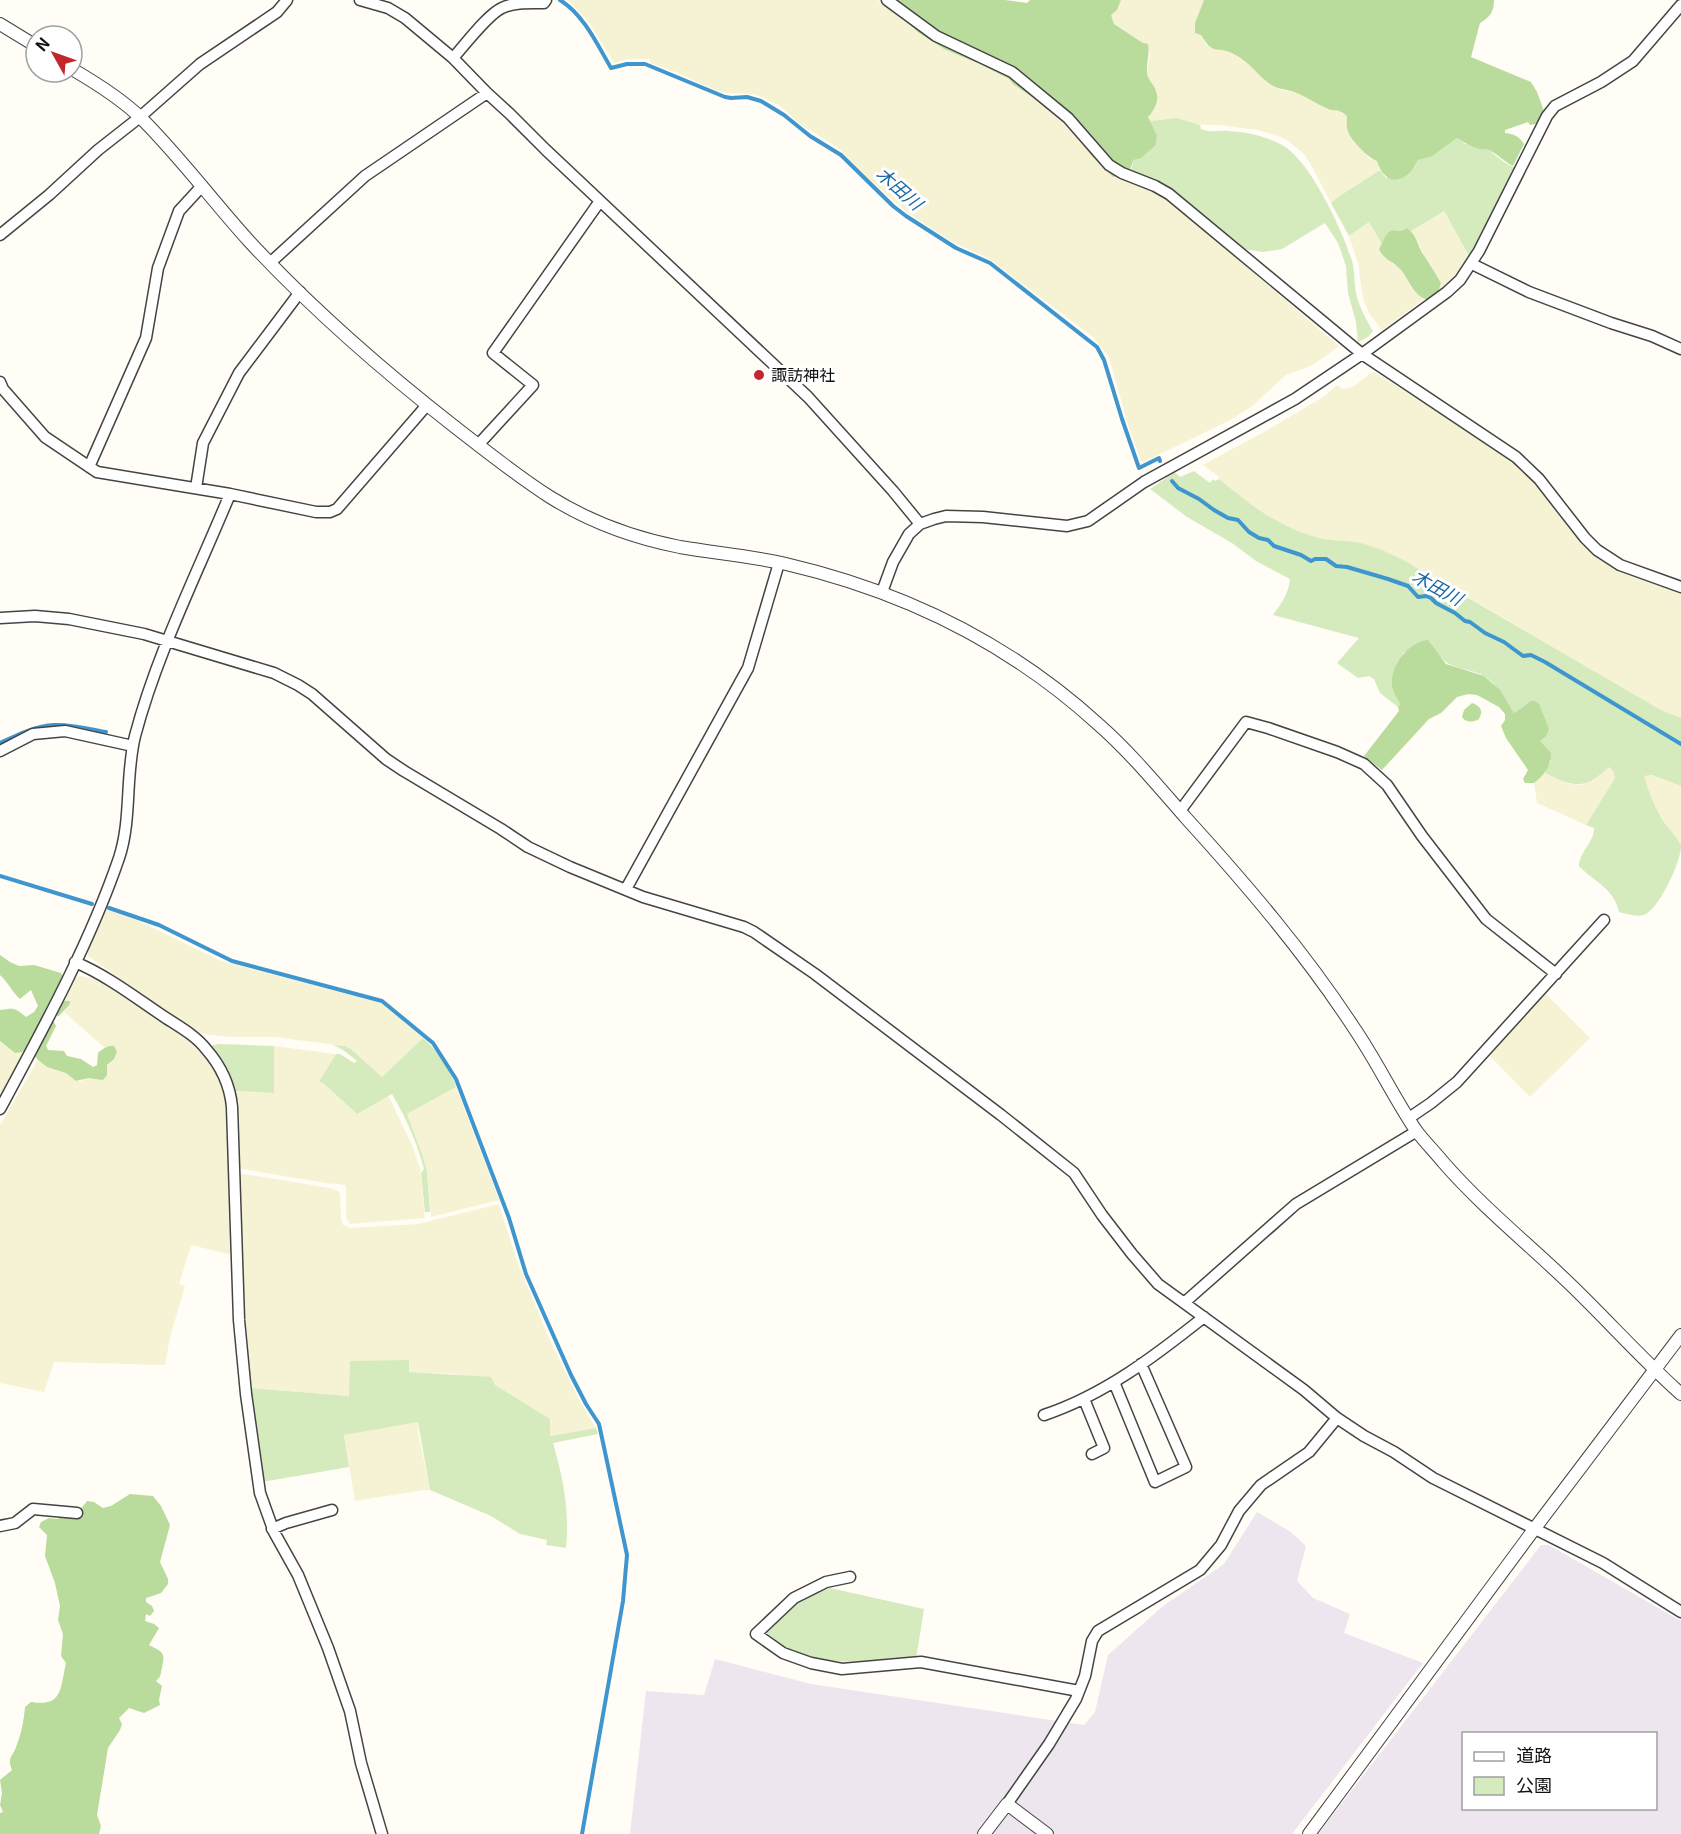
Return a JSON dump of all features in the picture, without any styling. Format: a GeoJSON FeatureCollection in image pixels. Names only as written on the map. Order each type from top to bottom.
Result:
{"type":"FeatureCollection","features":[{"type":"Feature","properties":{"kind":"street"},"geometry":{"type":"LineString","coordinates":[[0,235],[200,64],[277,12],[287,0]]}},
{"type":"Feature","properties":{"kind":"street"},"geometry":{"type":"LineString","coordinates":[[360,0],[388,8],[405,18],[453,58],[600,201],[808,397],[920,524]]}},
{"type":"Feature","properties":{"kind":"street"},"geometry":{"type":"LineString","coordinates":[[453,58],[501,8],[523,3],[544,3],[546,0]]}},
{"type":"Feature","properties":{"kind":"street"},"geometry":{"type":"LineString","coordinates":[[887,0],[936,36],[1012,72],[1068,118],[1109,165],[1169,195],[1362,354],[1516,458],[1539,479],[1584,538],[1611,560],[1681,587]]}},
{"type":"Feature","properties":{"kind":"street"},"geometry":{"type":"LineString","coordinates":[[882,592],[909,534],[920,524],[946,516],[983,517],[1067,526],[1088,521],[1144,482],[1295,399],[1447,292],[1472,264],[1547,116],[1555,106],[1601,82],[1633,61],[1681,5]]}},
{"type":"Feature","properties":{"kind":"street"},"geometry":{"type":"LineString","coordinates":[[0,24],[24,39]]}},
{"type":"Feature","properties":{"kind":"street"},"geometry":{"type":"LineString","coordinates":[[84,77],[140,117],[249,240],[362,351],[478,445],[546,494],[599,524],[632,535],[677,546],[779,562],[837,577],[882,592],[953,624],[992,645],[1038,675],[1099,724],[1141,766],[1228,864],[1298,950],[1354,1028],[1417,1131],[1453,1174],[1502,1223],[1573,1287],[1654,1370],[1681,1394]]}},
{"type":"Feature","properties":{"kind":"street"},"geometry":{"type":"LineString","coordinates":[[271,262],[365,176],[487,93]]}},
{"type":"Feature","properties":{"kind":"street"},"geometry":{"type":"LineString","coordinates":[[89,467],[146,338],[158,268],[179,211],[202,186]]}},
{"type":"Feature","properties":{"kind":"street"},"geometry":{"type":"LineString","coordinates":[[478,445],[533,385],[493,353],[600,201]]}},
{"type":"Feature","properties":{"kind":"street"},"geometry":{"type":"LineString","coordinates":[[1472,264],[1529,292],[1652,336],[1681,349]]}},
{"type":"Feature","properties":{"kind":"street"},"geometry":{"type":"LineString","coordinates":[[196,488],[203,442],[239,374],[300,292]]}},
{"type":"Feature","properties":{"kind":"street"},"geometry":{"type":"LineString","coordinates":[[0,382],[3,389],[45,437],[97,472],[230,494],[316,512],[330,512],[337,509],[427,405]]}},
{"type":"Feature","properties":{"kind":"street"},"geometry":{"type":"LineString","coordinates":[[0,1109],[75,962],[120,856],[124,836],[132,746],[142,709],[230,494]]}},
{"type":"Feature","properties":{"kind":"street"},"geometry":{"type":"LineString","coordinates":[[626,889],[748,668],[779,562]]}},
{"type":"Feature","properties":{"kind":"street"},"geometry":{"type":"LineString","coordinates":[[0,618],[35,615],[69,619],[144,634],[274,673],[312,694],[386,759],[528,847],[643,897],[744,927],[815,974],[1074,1173],[1102,1215],[1158,1284],[1304,1390],[1337,1418],[1433,1478],[1603,1563],[1681,1612]]}},
{"type":"Feature","properties":{"kind":"street"},"geometry":{"type":"LineString","coordinates":[[1180,811],[1246,722],[1346,756],[1364,764],[1388,785],[1422,836],[1486,919],[1556,974]]}},
{"type":"Feature","properties":{"kind":"street"},"geometry":{"type":"LineString","coordinates":[[0,751],[33,734],[65,731],[132,746]]}},
{"type":"Feature","properties":{"kind":"street"},"geometry":{"type":"LineString","coordinates":[[1409,1118],[1457,1082],[1604,920]]}},
{"type":"Feature","properties":{"kind":"street"},"geometry":{"type":"LineString","coordinates":[[75,962],[100,973],[191,1035],[212,1056],[228,1085],[232,1107],[239,1320],[256,1474],[272,1529],[298,1575],[328,1648],[350,1712],[361,1763],[382,1834]]}},
{"type":"Feature","properties":{"kind":"street"},"geometry":{"type":"LineString","coordinates":[[1185,1302],[1296,1204],[1417,1131]]}},
{"type":"Feature","properties":{"kind":"street"},"geometry":{"type":"LineString","coordinates":[[1044,1415],[1084,1399],[1114,1382],[1162,1350],[1204,1317]]}},
{"type":"Feature","properties":{"kind":"street"},"geometry":{"type":"LineString","coordinates":[[1309,1834],[1681,1335]]}},
{"type":"Feature","properties":{"kind":"street"},"geometry":{"type":"LineString","coordinates":[[1114,1382],[1155,1482],[1186,1467],[1141,1364]]}},
{"type":"Feature","properties":{"kind":"street"},"geometry":{"type":"LineString","coordinates":[[1084,1399],[1104,1448],[1092,1454]]}},
{"type":"Feature","properties":{"kind":"street"},"geometry":{"type":"LineString","coordinates":[[984,1834],[1049,1744],[1076,1699],[1092,1641],[1098,1631],[1200,1570],[1221,1545],[1239,1511],[1261,1485],[1309,1452],[1337,1418]]}},
{"type":"Feature","properties":{"kind":"street"},"geometry":{"type":"LineString","coordinates":[[0,1526],[15,1522],[33,1509],[77,1513]]}},
{"type":"Feature","properties":{"kind":"street"},"geometry":{"type":"LineString","coordinates":[[272,1529],[332,1510]]}},
{"type":"Feature","properties":{"kind":"street"},"geometry":{"type":"LineString","coordinates":[[850,1577],[825,1582],[794,1598],[756,1634],[783,1653],[811,1663],[842,1669],[921,1662],[1079,1691]]}},
{"type":"Feature","properties":{"kind":"street"},"geometry":{"type":"LineString","coordinates":[[1007,1804],[1047,1834]]}},
{"type":"Feature","properties":{"kind":"shaded area"},"geometry":{"type":"Polygon","coordinates":[[[568,0],[878,0],[919,33],[944,49],[1009,79],[1061,120],[1113,177],[1161,195],[1339,346],[1313,365],[1286,375],[1251,407],[1228,421],[1142,463],[1128,425],[1109,357],[1093,337],[988,258],[952,242],[908,213],[837,147],[800,124],[779,105],[754,94],[717,91],[650,63],[650,59],[627,59],[614,63],[588,21],[568,0]]]}},
{"type":"Feature","properties":{"kind":"shaded area"},"geometry":{"type":"Polygon","coordinates":[[[1121,0],[1204,0],[1195,23],[1206,45],[1227,50],[1244,59],[1282,90],[1296,92],[1327,109],[1340,110],[1347,116],[1347,131],[1370,159],[1377,161],[1380,170],[1331,203],[1304,154],[1279,136],[1257,130],[1200,125],[1177,118],[1149,121],[1148,117],[1156,90],[1147,74],[1150,53],[1143,43],[1114,24],[1111,15],[1117,10],[1121,0]]]}},
{"type":"Feature","properties":{"kind":"shaded area"},"geometry":{"type":"Polygon","coordinates":[[[1443,210],[1470,258],[1438,292],[1441,283],[1411,231],[1443,210]]]}},
{"type":"Feature","properties":{"kind":"shaded area"},"geometry":{"type":"Polygon","coordinates":[[[1369,222],[1382,244],[1379,249],[1393,264],[1398,266],[1413,289],[1424,299],[1382,330],[1369,313],[1363,299],[1358,263],[1349,236],[1369,222]]]}},
{"type":"Feature","properties":{"kind":"shaded area"},"geometry":{"type":"Polygon","coordinates":[[[1372,372],[1494,448],[1521,469],[1580,543],[1592,554],[1605,563],[1635,577],[1681,592],[1681,718],[1661,710],[1413,565],[1337,541],[1302,533],[1274,520],[1235,493],[1203,465],[1325,396],[1337,385],[1342,389],[1349,388],[1372,372]]]}},
{"type":"Feature","properties":{"kind":"shaded area"},"geometry":{"type":"Polygon","coordinates":[[[1609,766],[1615,778],[1586,825],[1537,803],[1534,783],[1545,773],[1569,784],[1582,785],[1601,774],[1609,766]]]}},
{"type":"Feature","properties":{"kind":"shaded area"},"geometry":{"type":"Polygon","coordinates":[[[1651,775],[1681,786],[1681,846],[1650,796],[1643,776],[1651,775]]]}},
{"type":"Feature","properties":{"kind":"shaded area"},"geometry":{"type":"Polygon","coordinates":[[[106,910],[137,920],[221,961],[381,1003],[423,1038],[382,1077],[345,1046],[274,1037],[202,1034],[88,956],[88,949],[106,910]]]}},
{"type":"Feature","properties":{"kind":"shaded area"},"geometry":{"type":"Polygon","coordinates":[[[76,977],[99,980],[189,1041],[218,1073],[228,1101],[233,1255],[191,1245],[179,1284],[185,1286],[170,1337],[165,1365],[54,1362],[44,1392],[0,1383],[0,1125],[38,1060],[47,1067],[66,1072],[76,1081],[81,1081],[114,1059],[111,1045],[105,1048],[64,1012],[70,1004],[63,1001],[76,977]]]}},
{"type":"Feature","properties":{"kind":"shaded area"},"geometry":{"type":"Polygon","coordinates":[[[1545,993],[1590,1038],[1530,1097],[1486,1052],[1545,993]]]}},
{"type":"Feature","properties":{"kind":"shaded area"},"geometry":{"type":"Polygon","coordinates":[[[0,1041],[8,1048],[27,1049],[0,1101],[0,1041]]]}},
{"type":"Feature","properties":{"kind":"shaded area"},"geometry":{"type":"Polygon","coordinates":[[[274,1046],[336,1054],[320,1082],[357,1114],[388,1095],[412,1145],[420,1168],[425,1218],[350,1224],[346,1218],[346,1185],[237,1168],[234,1091],[273,1093],[274,1046]]]}},
{"type":"Feature","properties":{"kind":"shaded area"},"geometry":{"type":"Polygon","coordinates":[[[456,1087],[499,1200],[431,1217],[427,1171],[407,1114],[456,1087]]]}},
{"type":"Feature","properties":{"kind":"shaded area"},"geometry":{"type":"Polygon","coordinates":[[[238,1173],[338,1191],[341,1220],[343,1225],[350,1228],[418,1224],[499,1204],[517,1261],[548,1336],[577,1396],[596,1428],[550,1436],[549,1419],[493,1382],[456,1374],[408,1372],[408,1360],[349,1396],[251,1388],[242,1279],[238,1173]]]}},
{"type":"Feature","properties":{"kind":"shaded area"},"geometry":{"type":"Polygon","coordinates":[[[418,1422],[430,1490],[355,1501],[344,1435],[418,1422]]]}},
{"type":"Feature","properties":{"kind":"shaded area"},"geometry":{"type":"Polygon","coordinates":[[[1257,1512],[1291,1532],[1306,1546],[1297,1581],[1313,1598],[1350,1614],[1344,1633],[1423,1663],[1292,1834],[630,1834],[646,1691],[704,1695],[715,1659],[811,1684],[1084,1725],[1095,1712],[1108,1655],[1163,1606],[1224,1564],[1257,1512]]]}},
{"type":"Feature","properties":{"kind":"shaded area"},"geometry":{"type":"Polygon","coordinates":[[[1541,1545],[1549,1545],[1681,1621],[1681,1834],[1318,1834],[1541,1545]]]}},
{"type":"Feature","properties":{"kind":"green space"},"geometry":{"type":"Polygon","coordinates":[[[882,0],[1005,0],[1027,3],[1030,0],[1121,0],[1117,10],[1111,15],[1114,24],[1148,44],[1147,73],[1157,94],[1157,102],[1148,117],[1157,135],[1156,145],[1140,159],[1133,160],[1127,172],[1113,177],[1062,120],[1038,101],[1009,79],[944,49],[919,33],[882,0]]]}},
{"type":"Feature","properties":{"kind":"green space"},"geometry":{"type":"Polygon","coordinates":[[[1204,0],[1494,0],[1491,14],[1480,23],[1471,57],[1531,82],[1544,111],[1536,124],[1530,125],[1528,122],[1505,130],[1505,133],[1516,136],[1524,144],[1513,166],[1489,150],[1479,149],[1457,138],[1431,157],[1418,160],[1403,178],[1391,179],[1381,170],[1377,161],[1365,153],[1350,136],[1347,130],[1347,116],[1344,113],[1326,108],[1297,93],[1273,86],[1240,58],[1209,46],[1201,35],[1195,33],[1195,23],[1204,0]]]}},
{"type":"Feature","properties":{"kind":"green space"},"geometry":{"type":"Polygon","coordinates":[[[1177,118],[1200,125],[1204,130],[1256,135],[1282,145],[1293,153],[1324,197],[1348,248],[1353,265],[1357,298],[1373,331],[1368,337],[1358,342],[1356,322],[1348,293],[1346,266],[1338,243],[1325,223],[1282,249],[1263,252],[1244,249],[1164,185],[1129,171],[1133,160],[1140,159],[1156,145],[1157,135],[1150,121],[1177,118]]]}},
{"type":"Feature","properties":{"kind":"green space"},"geometry":{"type":"Polygon","coordinates":[[[1457,138],[1465,144],[1489,150],[1515,168],[1470,258],[1444,211],[1411,231],[1407,229],[1391,232],[1382,244],[1369,222],[1349,236],[1331,203],[1380,170],[1386,178],[1415,166],[1418,160],[1431,157],[1457,138]]]}},
{"type":"Feature","properties":{"kind":"green space"},"geometry":{"type":"Polygon","coordinates":[[[1407,228],[1414,235],[1422,253],[1441,283],[1438,292],[1428,300],[1419,295],[1400,269],[1383,256],[1379,249],[1389,232],[1402,231],[1407,228]]]}},
{"type":"Feature","properties":{"kind":"green space"},"geometry":{"type":"Polygon","coordinates":[[[1194,471],[1210,483],[1213,479],[1215,481],[1219,479],[1254,506],[1291,528],[1319,538],[1351,541],[1378,548],[1412,565],[1661,710],[1681,718],[1681,786],[1652,775],[1644,776],[1659,814],[1681,846],[1678,862],[1669,883],[1652,909],[1640,916],[1619,912],[1608,891],[1579,866],[1581,856],[1594,828],[1586,825],[1615,778],[1609,767],[1593,780],[1579,784],[1564,782],[1545,773],[1551,761],[1540,741],[1530,701],[1514,713],[1501,693],[1484,676],[1455,667],[1441,657],[1404,652],[1393,677],[1400,704],[1398,707],[1380,693],[1374,679],[1369,676],[1358,678],[1337,663],[1359,638],[1273,615],[1286,594],[1290,579],[1256,561],[1232,543],[1187,517],[1150,489],[1175,472],[1180,477],[1194,471]]]}},
{"type":"Feature","properties":{"kind":"green space"},"geometry":{"type":"Polygon","coordinates":[[[1428,640],[1446,664],[1484,676],[1500,690],[1514,713],[1530,701],[1539,704],[1549,729],[1540,741],[1551,753],[1546,770],[1534,783],[1525,783],[1523,779],[1528,770],[1506,738],[1501,726],[1505,720],[1505,714],[1499,707],[1477,695],[1468,694],[1457,697],[1441,713],[1429,719],[1382,770],[1364,756],[1399,711],[1400,704],[1392,686],[1397,663],[1407,650],[1428,640]]]}},
{"type":"Feature","properties":{"kind":"green space"},"geometry":{"type":"Polygon","coordinates":[[[1472,703],[1478,706],[1481,714],[1478,720],[1471,722],[1462,717],[1464,710],[1472,703]]]}},
{"type":"Feature","properties":{"kind":"green space"},"geometry":{"type":"Polygon","coordinates":[[[0,955],[19,966],[34,965],[61,973],[65,980],[60,1001],[70,1001],[70,1004],[59,1016],[53,1015],[50,1021],[56,1026],[46,1046],[48,1050],[64,1051],[67,1056],[81,1059],[93,1067],[97,1065],[98,1053],[114,1046],[117,1052],[114,1059],[107,1065],[107,1075],[103,1080],[88,1078],[76,1081],[66,1073],[47,1067],[28,1048],[15,1053],[0,1041],[0,1010],[14,1009],[26,1017],[38,1006],[31,990],[20,999],[0,975],[0,955]]]}},
{"type":"Feature","properties":{"kind":"green space"},"geometry":{"type":"Polygon","coordinates":[[[423,1038],[443,1060],[456,1087],[407,1114],[427,1171],[430,1212],[425,1212],[421,1173],[424,1169],[421,1159],[411,1130],[392,1094],[357,1114],[323,1083],[319,1082],[336,1054],[354,1063],[357,1061],[333,1045],[351,1049],[382,1077],[423,1038]]]}},
{"type":"Feature","properties":{"kind":"green space"},"geometry":{"type":"Polygon","coordinates":[[[219,1044],[274,1046],[274,1093],[234,1091],[209,1046],[219,1044]]]}},
{"type":"Feature","properties":{"kind":"green space"},"geometry":{"type":"Polygon","coordinates":[[[409,1360],[409,1372],[491,1377],[495,1385],[550,1419],[550,1436],[596,1428],[598,1434],[553,1443],[565,1495],[566,1548],[546,1545],[547,1540],[520,1534],[491,1516],[430,1490],[418,1422],[344,1435],[349,1467],[262,1482],[251,1388],[349,1396],[350,1361],[409,1360]]]}},
{"type":"Feature","properties":{"kind":"green space"},"geometry":{"type":"Polygon","coordinates":[[[130,1494],[153,1496],[161,1506],[170,1525],[160,1562],[168,1584],[161,1593],[146,1598],[146,1602],[152,1606],[154,1611],[150,1616],[146,1614],[145,1621],[159,1628],[149,1645],[163,1656],[160,1675],[156,1681],[162,1686],[160,1705],[144,1713],[129,1708],[119,1718],[122,1724],[120,1730],[108,1748],[97,1815],[101,1826],[99,1834],[0,1834],[0,1813],[3,1812],[0,1805],[2,1793],[0,1780],[12,1770],[10,1760],[19,1738],[25,1707],[31,1702],[49,1702],[55,1699],[61,1688],[66,1663],[61,1656],[63,1634],[58,1620],[60,1606],[55,1583],[45,1556],[47,1535],[39,1527],[41,1522],[49,1518],[57,1519],[80,1510],[87,1501],[94,1502],[103,1508],[111,1506],[130,1494]]]}},
{"type":"Feature","properties":{"kind":"green space"},"geometry":{"type":"Polygon","coordinates":[[[830,1588],[924,1609],[916,1659],[850,1662],[817,1659],[788,1649],[765,1632],[797,1601],[830,1588]]]}},
{"type":"Feature","properties":{"kind":"waterway","name":"木田川"},"geometry":{"type":"LineString","coordinates":[[560,0],[569,6],[583,22],[611,68],[627,64],[645,64],[725,97],[747,97],[761,101],[841,155],[906,216],[956,248],[990,263],[1097,347],[1104,360],[1139,468],[1159,458],[1160,461]]}},
{"type":"Feature","properties":{"kind":"waterway","name":"木田川"},"geometry":{"type":"LineString","coordinates":[[1172,481],[1178,488],[1228,518],[1238,520],[1249,532],[1268,540],[1274,546],[1301,555],[1311,561],[1326,559],[1336,566],[1347,567],[1408,586],[1418,597],[1431,598],[1523,656],[1531,655],[1545,662],[1681,744]]}},
{"type":"Feature","properties":{"kind":"waterway"},"geometry":{"type":"LineString","coordinates":[[0,743],[26,731],[54,725],[106,732]]}},
{"type":"Feature","properties":{"kind":"waterway"},"geometry":{"type":"LineString","coordinates":[[0,876],[92,904]]}},
{"type":"Feature","properties":{"kind":"waterway"},"geometry":{"type":"LineString","coordinates":[[109,908],[159,925],[232,961],[382,1001],[433,1043],[456,1079],[509,1218],[526,1274],[571,1375],[599,1424],[627,1555],[623,1601],[582,1834]]}},
{"type":"Feature","properties":{"kind":"place","name":"諏訪神社"},"geometry":{"type":"Point","coordinates":[759,375]}}]}
